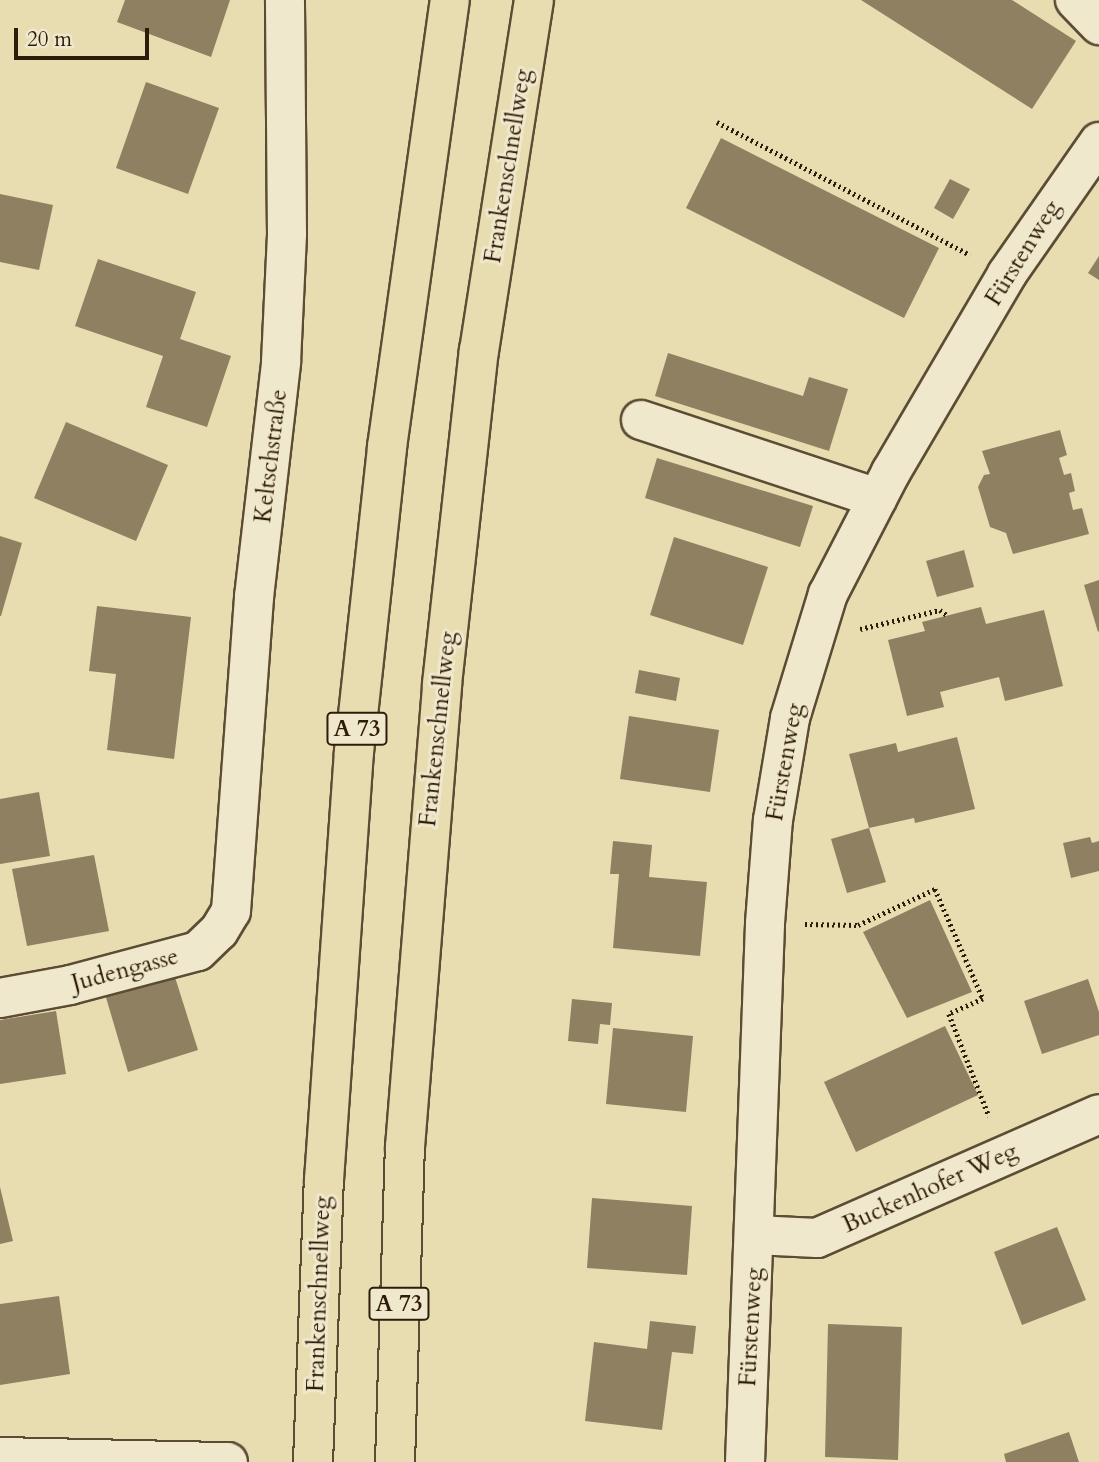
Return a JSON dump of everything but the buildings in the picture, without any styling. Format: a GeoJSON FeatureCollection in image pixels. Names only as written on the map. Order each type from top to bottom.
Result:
{"type":"FeatureCollection","features":[{"type":"Feature","properties":{"kind":"highway","name":"Frankenschnellweg"},"geometry":{"type":"LineString","coordinates":[[313,1462],[324,1180],[354,752],[393,406],[450,0]]}},
{"type":"Feature","properties":{"kind":"highway","name":"Frankenschnellweg"},"geometry":{"type":"LineString","coordinates":[[395,1462],[405,1147],[440,698],[480,351],[534,0]]}},
{"type":"Feature","properties":{"kind":"street","name":"Keltschstraße"},"geometry":{"type":"LineString","coordinates":[[231,911],[254,597],[281,362],[287,234],[285,0]]}},
{"type":"Feature","properties":{"kind":"street"},"geometry":{"type":"LineString","coordinates":[[1074,0],[1099,25]]}},
{"type":"Feature","properties":{"kind":"street","name":"Fürstenweg"},"geometry":{"type":"LineString","coordinates":[[745,1462],[765,923],[774,820],[790,718],[828,594],[877,498],[1007,274],[1099,142]]}},
{"type":"Feature","properties":{"kind":"street"},"geometry":{"type":"LineString","coordinates":[[641,420],[877,498]]}},
{"type":"Feature","properties":{"kind":"street","name":"Judengasse"},"geometry":{"type":"LineString","coordinates":[[0,998],[70,985],[198,951],[219,931],[231,911]]}},
{"type":"Feature","properties":{"kind":"street","name":"Buckenhofer Weg"},"geometry":{"type":"LineString","coordinates":[[755,1235],[817,1238],[1099,1114]]}},
{"type":"Feature","properties":{"kind":"street"},"geometry":{"type":"LineString","coordinates":[[0,1457],[211,1460]]}},
{"type":"Feature","properties":{"kind":"path"},"geometry":{"type":"LineString","coordinates":[[717,122],[1007,274]]}},
{"type":"Feature","properties":{"kind":"path"},"geometry":{"type":"LineString","coordinates":[[812,641],[940,610],[947,615]]}},
{"type":"Feature","properties":{"kind":"path"},"geometry":{"type":"LineString","coordinates":[[765,923],[858,925],[935,889],[983,999],[949,1014],[1004,1156]]}}]}
